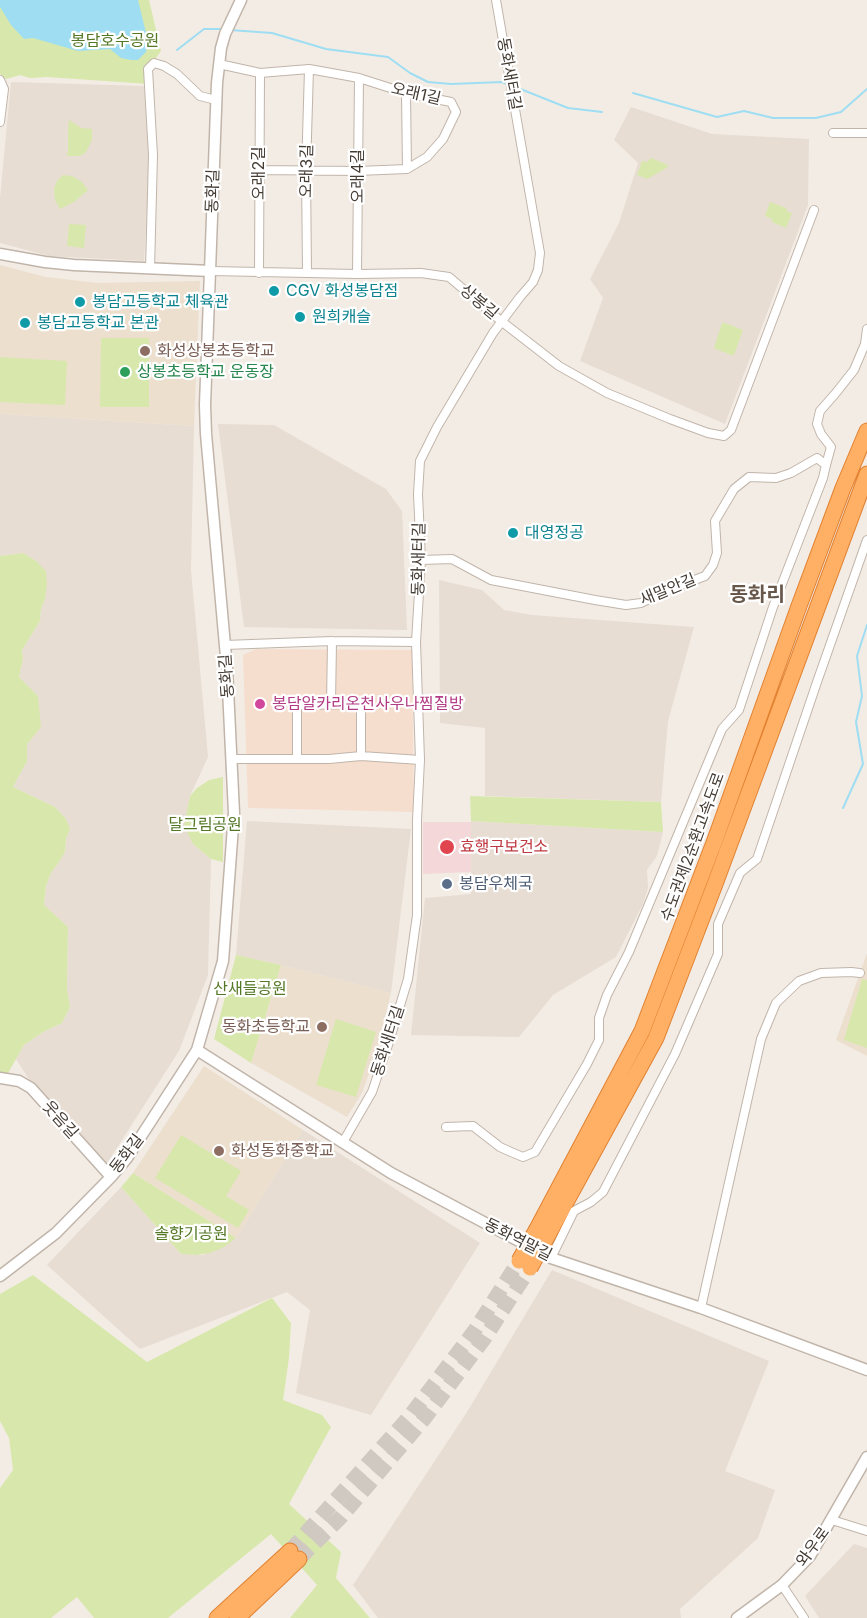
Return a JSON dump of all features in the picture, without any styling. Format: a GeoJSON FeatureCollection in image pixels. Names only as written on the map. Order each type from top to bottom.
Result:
{"type":"FeatureCollection","features":[{"type":"Feature","properties":{"kind":"highway","name":"수도권제2순환고속도로"},"geometry":{"type":"LineString","coordinates":[[543,1232],[642,1031],[716,840],[835,509],[867,432]]}},
{"type":"Feature","properties":{"kind":"highway","name":"수도권제2순환고속도로"},"geometry":{"type":"LineString","coordinates":[[524,1264],[656,1038],[720,873],[866,478]]}},
{"type":"Feature","properties":{"kind":"highway"},"geometry":{"type":"LineString","coordinates":[[217,1618],[294,1555],[237,1618]]}},
{"type":"Feature","properties":{"kind":"street","name":"동화길"},"geometry":{"type":"LineString","coordinates":[[0,1276],[56,1233],[127,1158],[197,1050],[223,962],[234,813],[225,645],[205,405],[219,64],[225,34],[241,0]]}},
{"type":"Feature","properties":{"kind":"street","name":"동화새터길"},"geometry":{"type":"LineString","coordinates":[[343,1142],[372,1092],[388,1045],[408,980],[417,915],[417,820],[420,760],[416,642],[421,560],[418,494],[420,460],[493,333],[533,282],[538,270],[540,253],[496,0]]}},
{"type":"Feature","properties":{"kind":"street"},"geometry":{"type":"LineString","coordinates":[[150,269],[153,155],[148,69],[154,63],[164,66],[177,74],[200,96],[216,100]]}},
{"type":"Feature","properties":{"kind":"street","name":"오래1길"},"geometry":{"type":"LineString","coordinates":[[219,64],[260,73],[309,69],[359,78],[406,93],[451,102],[456,112],[443,139],[427,157],[407,169]]}},
{"type":"Feature","properties":{"kind":"street","name":"오래3길"},"geometry":{"type":"LineString","coordinates":[[307,273],[306,171],[309,69]]}},
{"type":"Feature","properties":{"kind":"street","name":"오래2길"},"geometry":{"type":"LineString","coordinates":[[259,273],[260,73]]}},
{"type":"Feature","properties":{"kind":"street","name":"오래4길"},"geometry":{"type":"LineString","coordinates":[[357,274],[359,78]]}},
{"type":"Feature","properties":{"kind":"street"},"geometry":{"type":"LineString","coordinates":[[0,80],[4,89],[0,122]]}},
{"type":"Feature","properties":{"kind":"street"},"geometry":{"type":"LineString","coordinates":[[259,170],[407,169],[406,93]]}},
{"type":"Feature","properties":{"kind":"street"},"geometry":{"type":"LineString","coordinates":[[833,133],[867,133]]}},
{"type":"Feature","properties":{"kind":"street","name":"상봉길"},"geometry":{"type":"LineString","coordinates":[[0,254],[74,266],[259,273],[422,273],[449,277],[559,366],[607,393],[708,433],[724,436],[731,430],[814,210]]}},
{"type":"Feature","properties":{"kind":"street"},"geometry":{"type":"LineString","coordinates":[[446,1127],[473,1126],[500,1147],[523,1157],[536,1152],[587,1064],[599,1040],[599,1018],[607,995],[630,952],[722,729],[739,710],[773,607],[824,478],[831,447],[817,424],[820,411],[854,370],[865,344],[867,329]]}},
{"type":"Feature","properties":{"kind":"street","name":"새말안길"},"geometry":{"type":"LineString","coordinates":[[421,560],[452,559],[491,579],[626,605],[641,603],[705,576],[713,565],[717,553],[715,521],[734,489],[749,477],[776,478],[791,473],[817,458],[826,465]]}},
{"type":"Feature","properties":{"kind":"street"},"geometry":{"type":"LineString","coordinates":[[551,1258],[574,1211],[603,1192],[675,1054],[718,954],[718,924],[740,873],[757,859],[867,540]]}},
{"type":"Feature","properties":{"kind":"street"},"geometry":{"type":"LineString","coordinates":[[331,704],[332,641]]}},
{"type":"Feature","properties":{"kind":"street"},"geometry":{"type":"LineString","coordinates":[[225,645],[332,641],[416,642]]}},
{"type":"Feature","properties":{"kind":"street"},"geometry":{"type":"LineString","coordinates":[[297,759],[297,705],[361,704],[361,756]]}},
{"type":"Feature","properties":{"kind":"street"},"geometry":{"type":"LineString","coordinates":[[231,759],[329,759],[361,756],[420,760]]}},
{"type":"Feature","properties":{"kind":"street"},"geometry":{"type":"LineString","coordinates":[[700,1308],[761,1039],[776,1003],[799,981],[821,973],[860,973]]}},
{"type":"Feature","properties":{"kind":"street","name":"동화역말길"},"geometry":{"type":"LineString","coordinates":[[197,1050],[391,1173],[551,1258],[700,1308],[867,1370]]}},
{"type":"Feature","properties":{"kind":"street","name":"웃음길"},"geometry":{"type":"LineString","coordinates":[[0,1078],[19,1081],[31,1088],[111,1177]]}},
{"type":"Feature","properties":{"kind":"street","name":"와우로"},"geometry":{"type":"LineString","coordinates":[[737,1618],[782,1585],[810,1556],[867,1457]]}},
{"type":"Feature","properties":{"kind":"street"},"geometry":{"type":"LineString","coordinates":[[832,1520],[867,1531]]}},
{"type":"Feature","properties":{"kind":"street"},"geometry":{"type":"LineString","coordinates":[[782,1585],[804,1618]]}},
{"type":"Feature","properties":{"kind":"shaded area"},"geometry":{"type":"Polygon","coordinates":[[[11,82],[144,86],[150,159],[144,261],[49,256],[0,243],[0,198],[11,82]]]}},
{"type":"Feature","properties":{"kind":"shaded area"},"geometry":{"type":"Polygon","coordinates":[[[631,107],[712,134],[809,139],[808,205],[725,424],[580,361],[603,298],[590,279],[619,223],[638,163],[614,140],[631,107]]]}},
{"type":"Feature","properties":{"kind":"shaded area"},"geometry":{"type":"Polygon","coordinates":[[[0,265],[46,277],[98,283],[200,281],[194,426],[0,414],[0,265]]]}},
{"type":"Feature","properties":{"kind":"shaded area"},"geometry":{"type":"Polygon","coordinates":[[[0,414],[194,426],[191,570],[208,757],[190,796],[193,844],[211,859],[208,975],[179,1051],[106,1165],[28,1078],[16,1059],[24,1045],[62,1023],[70,1007],[67,989],[68,927],[44,905],[46,886],[51,873],[65,852],[70,829],[66,819],[55,807],[13,787],[27,761],[27,744],[40,727],[38,696],[19,677],[23,659],[22,650],[40,621],[45,599],[36,561],[23,553],[0,556],[0,414]]]}},
{"type":"Feature","properties":{"kind":"shaded area"},"geometry":{"type":"Polygon","coordinates":[[[218,424],[274,425],[386,489],[402,511],[407,630],[244,627],[218,424]]]}},
{"type":"Feature","properties":{"kind":"shaded area"},"geometry":{"type":"Polygon","coordinates":[[[439,580],[482,590],[504,610],[532,615],[694,627],[668,721],[661,802],[485,796],[485,728],[440,723],[439,580]]]}},
{"type":"Feature","properties":{"kind":"shaded area"},"geometry":{"type":"Polygon","coordinates":[[[256,649],[412,650],[414,812],[248,808],[243,655],[256,649]]]}},
{"type":"Feature","properties":{"kind":"shaded area"},"geometry":{"type":"Polygon","coordinates":[[[247,821],[411,829],[391,993],[236,955],[247,821]]]}},
{"type":"Feature","properties":{"kind":"shaded area"},"geometry":{"type":"Polygon","coordinates":[[[471,821],[663,832],[657,856],[647,870],[648,888],[643,904],[616,957],[553,995],[519,1037],[411,1035],[425,898],[471,894],[471,821]]]}},
{"type":"Feature","properties":{"kind":"shaded area","name":"효행구보건소"},"geometry":{"type":"Polygon","coordinates":[[[423,822],[471,822],[471,872],[423,874],[423,822]]]}},
{"type":"Feature","properties":{"kind":"shaded area"},"geometry":{"type":"Polygon","coordinates":[[[867,953],[867,1056],[836,1040],[867,953]]]}},
{"type":"Feature","properties":{"kind":"shaded area","name":"동화초등학교"},"geometry":{"type":"Polygon","coordinates":[[[281,965],[391,993],[374,1060],[362,1093],[347,1117],[251,1063],[281,965]]]}},
{"type":"Feature","properties":{"kind":"shaded area","name":"화성동화중학교"},"geometry":{"type":"Polygon","coordinates":[[[204,1066],[303,1130],[236,1238],[133,1173],[204,1066]]]}},
{"type":"Feature","properties":{"kind":"shaded area"},"geometry":{"type":"Polygon","coordinates":[[[303,1130],[480,1243],[371,1415],[296,1393],[310,1310],[287,1292],[140,1349],[47,1265],[121,1187],[181,1254],[203,1255],[236,1238],[303,1130]]]}},
{"type":"Feature","properties":{"kind":"shaded area"},"geometry":{"type":"Polygon","coordinates":[[[552,1270],[769,1361],[725,1471],[775,1490],[758,1538],[680,1609],[681,1618],[378,1618],[353,1585],[467,1412],[552,1270]]]}},
{"type":"Feature","properties":{"kind":"shaded area"},"geometry":{"type":"Polygon","coordinates":[[[854,1544],[867,1548],[867,1618],[819,1618],[805,1596],[854,1544]]]}},
{"type":"Feature","properties":{"kind":"green space","name":"봉담호수공원"},"geometry":{"type":"Polygon","coordinates":[[[0,0],[149,0],[161,51],[148,69],[148,84],[47,77],[30,78],[20,75],[6,79],[0,74],[0,0]]]}},
{"type":"Feature","properties":{"kind":"green space"},"geometry":{"type":"Polygon","coordinates":[[[69,120],[81,128],[92,129],[92,140],[86,152],[80,156],[67,156],[69,120]]]}},
{"type":"Feature","properties":{"kind":"green space"},"geometry":{"type":"Polygon","coordinates":[[[651,158],[668,167],[647,179],[637,175],[642,161],[647,162],[651,158]]]}},
{"type":"Feature","properties":{"kind":"green space"},"geometry":{"type":"Polygon","coordinates":[[[63,175],[72,176],[82,182],[88,190],[74,202],[60,209],[55,200],[54,189],[57,181],[63,175]]]}},
{"type":"Feature","properties":{"kind":"green space"},"geometry":{"type":"Polygon","coordinates":[[[770,202],[792,213],[786,228],[765,216],[770,202]]]}},
{"type":"Feature","properties":{"kind":"green space"},"geometry":{"type":"Polygon","coordinates":[[[69,224],[86,225],[84,248],[67,246],[69,224]]]}},
{"type":"Feature","properties":{"kind":"green space"},"geometry":{"type":"Polygon","coordinates":[[[722,323],[743,330],[734,355],[714,348],[722,323]]]}},
{"type":"Feature","properties":{"kind":"green space","name":"상봉초등학교 운동장"},"geometry":{"type":"Polygon","coordinates":[[[101,338],[149,338],[149,407],[100,407],[101,338]]]}},
{"type":"Feature","properties":{"kind":"green space"},"geometry":{"type":"Polygon","coordinates":[[[0,357],[67,361],[65,405],[0,402],[0,357]]]}},
{"type":"Feature","properties":{"kind":"green space"},"geometry":{"type":"Polygon","coordinates":[[[23,553],[46,571],[47,584],[40,621],[22,650],[23,659],[19,677],[38,696],[41,727],[27,744],[27,761],[13,787],[55,807],[66,819],[70,829],[65,852],[51,873],[46,886],[44,905],[68,927],[67,989],[70,1007],[62,1023],[24,1045],[7,1075],[0,1076],[0,556],[23,553]]]}},
{"type":"Feature","properties":{"kind":"green space","name":"달그림공원"},"geometry":{"type":"Polygon","coordinates":[[[223,777],[223,862],[211,859],[193,844],[184,826],[190,796],[209,780],[223,777]]]}},
{"type":"Feature","properties":{"kind":"green space"},"geometry":{"type":"Polygon","coordinates":[[[470,796],[661,802],[663,832],[471,821],[470,796]]]}},
{"type":"Feature","properties":{"kind":"green space","name":"산새들공원"},"geometry":{"type":"Polygon","coordinates":[[[236,955],[281,965],[251,1063],[214,1039],[236,955]]]}},
{"type":"Feature","properties":{"kind":"green space"},"geometry":{"type":"Polygon","coordinates":[[[862,979],[867,980],[867,1048],[844,1040],[862,979]]]}},
{"type":"Feature","properties":{"kind":"green space"},"geometry":{"type":"Polygon","coordinates":[[[336,1019],[376,1032],[356,1097],[316,1085],[336,1019]]]}},
{"type":"Feature","properties":{"kind":"green space"},"geometry":{"type":"Polygon","coordinates":[[[181,1135],[241,1171],[226,1196],[249,1210],[238,1228],[155,1178],[181,1135]]]}},
{"type":"Feature","properties":{"kind":"green space","name":"솔향기공원"},"geometry":{"type":"Polygon","coordinates":[[[133,1173],[236,1238],[210,1253],[181,1254],[121,1187],[133,1173]]]}},
{"type":"Feature","properties":{"kind":"green space"},"geometry":{"type":"Polygon","coordinates":[[[33,1275],[147,1362],[272,1298],[291,1323],[283,1400],[322,1415],[331,1427],[289,1504],[341,1552],[336,1578],[370,1618],[290,1618],[317,1585],[271,1534],[168,1618],[94,1618],[77,1597],[51,1618],[0,1618],[0,1488],[13,1470],[9,1438],[0,1421],[0,1294],[33,1275]]]}},
{"type":"Feature","properties":{"kind":"water"},"geometry":{"type":"Polygon","coordinates":[[[0,0],[138,0],[148,41],[146,52],[138,60],[131,60],[121,58],[110,49],[78,51],[33,38],[24,39],[11,25],[0,7],[0,0]]]}},
{"type":"Feature","properties":{"kind":"waterway"},"geometry":{"type":"LineString","coordinates":[[177,50],[204,29],[224,29]]}},
{"type":"Feature","properties":{"kind":"waterway"},"geometry":{"type":"LineString","coordinates":[[230,30],[272,33],[326,49],[388,57],[410,73],[428,82],[451,84],[502,82],[507,84]]}},
{"type":"Feature","properties":{"kind":"waterway"},"geometry":{"type":"LineString","coordinates":[[513,86],[568,108],[602,112]]}},
{"type":"Feature","properties":{"kind":"waterway"},"geometry":{"type":"LineString","coordinates":[[633,93],[717,117],[744,111],[773,118],[816,118],[841,112],[867,89]]}},
{"type":"Feature","properties":{"kind":"waterway"},"geometry":{"type":"LineString","coordinates":[[843,808],[863,764],[856,722],[862,696],[857,656],[867,625]]}},
{"type":"Feature","properties":{"kind":"tunnel"},"geometry":{"type":"LineString","coordinates":[[290,1551],[410,1416],[475,1330],[519,1261]]}},
{"type":"Feature","properties":{"kind":"tunnel"},"geometry":{"type":"LineString","coordinates":[[299,1559],[341,1517],[424,1419],[484,1339],[530,1268]]}},
{"type":"Feature","properties":{"kind":"place","name":"CGV 화성봉담점"},"geometry":{"type":"Point","coordinates":[274,291]}},
{"type":"Feature","properties":{"kind":"place","name":"봉담고등학교 체육관"},"geometry":{"type":"Point","coordinates":[80,302]}},
{"type":"Feature","properties":{"kind":"place","name":"원희캐슬"},"geometry":{"type":"Point","coordinates":[300,317]}},
{"type":"Feature","properties":{"kind":"place","name":"봉담고등학교 본관"},"geometry":{"type":"Point","coordinates":[25,323]}},
{"type":"Feature","properties":{"kind":"place","name":"화성상봉초등학교"},"geometry":{"type":"Point","coordinates":[145,351]}},
{"type":"Feature","properties":{"kind":"place","name":"상봉초등학교 운동장"},"geometry":{"type":"Point","coordinates":[125,372]}},
{"type":"Feature","properties":{"kind":"place","name":"대영정공"},"geometry":{"type":"Point","coordinates":[513,533]}},
{"type":"Feature","properties":{"kind":"place","name":"봉담알카리온천사우나찜질방"},"geometry":{"type":"Point","coordinates":[260,704]}},
{"type":"Feature","properties":{"kind":"place","name":"효행구보건소"},"geometry":{"type":"Point","coordinates":[447,847]}},
{"type":"Feature","properties":{"kind":"place","name":"봉담우체국"},"geometry":{"type":"Point","coordinates":[447,884]}},
{"type":"Feature","properties":{"kind":"place","name":"동화초등학교"},"geometry":{"type":"Point","coordinates":[322,1027]}},
{"type":"Feature","properties":{"kind":"place","name":"화성동화중학교"},"geometry":{"type":"Point","coordinates":[219,1151]}},
{"type":"Feature","properties":{"kind":"district","name":"동화리"},"geometry":{"type":"Point","coordinates":[757,595]}}]}
